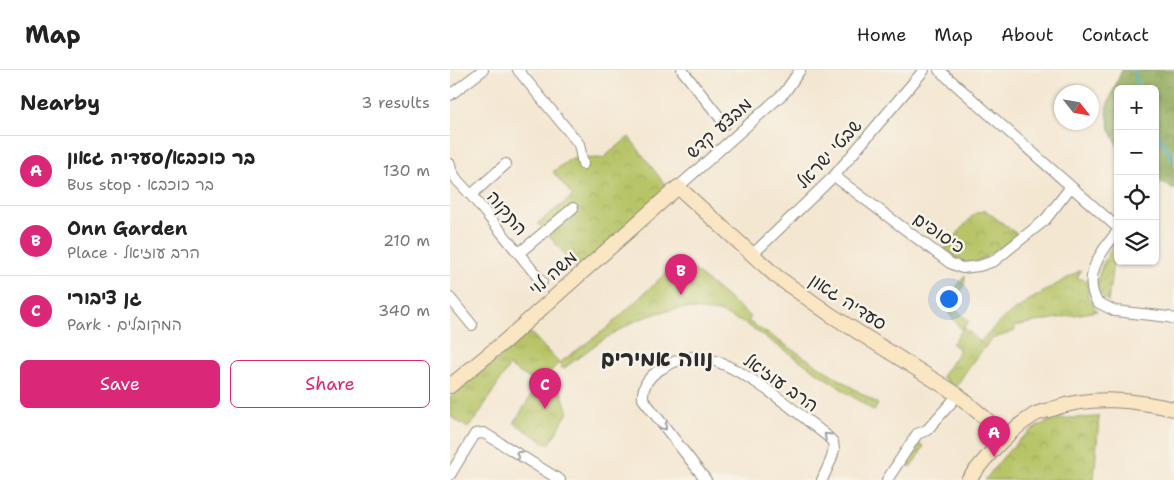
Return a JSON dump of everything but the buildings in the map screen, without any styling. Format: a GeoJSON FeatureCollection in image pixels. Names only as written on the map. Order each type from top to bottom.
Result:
{"type":"FeatureCollection","features":[{"type":"Feature","properties":{"kind":"street"},"geometry":{"type":"LineString","coordinates":[[450,95],[482,70]]}},
{"type":"Feature","properties":{"kind":"street"},"geometry":{"type":"LineString","coordinates":[[518,70],[579,144],[583,164]]}},
{"type":"Feature","properties":{"kind":"street"},"geometry":{"type":"LineString","coordinates":[[682,70],[725,124]]}},
{"type":"Feature","properties":{"kind":"street","name":"מבצע קדש"},"geometry":{"type":"LineString","coordinates":[[678,187],[785,92],[800,70]]}},
{"type":"Feature","properties":{"kind":"street","name":"שבטי ישראל"},"geometry":{"type":"LineString","coordinates":[[752,255],[834,176],[924,70]]}},
{"type":"Feature","properties":{"kind":"street"},"geometry":{"type":"LineString","coordinates":[[939,70],[1114,226]]}},
{"type":"Feature","properties":{"kind":"street","name":"התקוה"},"geometry":{"type":"LineString","coordinates":[[450,164],[457,180],[542,282]]}},
{"type":"Feature","properties":{"kind":"street"},"geometry":{"type":"LineString","coordinates":[[471,195],[506,164]]}},
{"type":"Feature","properties":{"kind":"street","name":"כיסופים"},"geometry":{"type":"LineString","coordinates":[[834,176],[950,263],[962,268],[979,266],[994,261],[1045,220],[1070,188]]}},
{"type":"Feature","properties":{"kind":"street","name":"סעדיה גאון"},"geometry":{"type":"LineString","coordinates":[[678,187],[752,255],[796,292],[958,395],[1006,436]]}},
{"type":"Feature","properties":{"kind":"street","name":"משה לוי"},"geometry":{"type":"LineString","coordinates":[[450,386],[504,341],[678,187]]}},
{"type":"Feature","properties":{"kind":"street"},"geometry":{"type":"LineString","coordinates":[[519,253],[573,208]]}},
{"type":"Feature","properties":{"kind":"street"},"geometry":{"type":"LineString","coordinates":[[1114,235],[1100,251],[1096,263],[1092,291],[1097,302],[1115,311],[1174,319]]}},
{"type":"Feature","properties":{"kind":"street"},"geometry":{"type":"LineString","coordinates":[[450,298],[472,325]]}},
{"type":"Feature","properties":{"kind":"street","name":"הרב עוזיאל"},"geometry":{"type":"LineString","coordinates":[[706,480],[643,399],[644,386],[650,376],[673,362],[693,357],[724,364],[744,374],[826,435],[833,442],[834,450],[822,480]]}},
{"type":"Feature","properties":{"kind":"street"},"geometry":{"type":"LineString","coordinates":[[887,480],[917,434],[928,430],[958,395]]}},
{"type":"Feature","properties":{"kind":"street"},"geometry":{"type":"LineString","coordinates":[[968,480],[1006,436],[1035,414],[1066,404],[1103,400],[1138,401],[1174,409]]}},
{"type":"Feature","properties":{"kind":"street"},"geometry":{"type":"LineString","coordinates":[[450,475],[475,434],[484,433],[560,480]]}},
{"type":"Feature","properties":{"kind":"green space"},"geometry":{"type":"Polygon","coordinates":[[[1122,70],[1174,70],[1174,189],[1159,181],[1159,85],[1116,85],[1122,70]]]}},
{"type":"Feature","properties":{"kind":"green space"},"geometry":{"type":"Polygon","coordinates":[[[1114,89],[1114,138],[1110,129],[1106,108],[1114,89]]]}},
{"type":"Feature","properties":{"kind":"green space"},"geometry":{"type":"Polygon","coordinates":[[[629,137],[669,190],[578,270],[538,223],[573,196],[553,172],[570,159],[603,158],[629,137]]]}},
{"type":"Feature","properties":{"kind":"green space"},"geometry":{"type":"Polygon","coordinates":[[[985,210],[1018,235],[990,255],[973,263],[958,264],[941,253],[974,214],[985,210]]]}},
{"type":"Feature","properties":{"kind":"green space"},"geometry":{"type":"Polygon","coordinates":[[[1114,243],[1108,302],[1101,295],[1098,287],[1098,279],[1103,263],[1114,243]]]}},
{"type":"Feature","properties":{"kind":"green space"},"geometry":{"type":"Polygon","coordinates":[[[681,259],[751,317],[748,321],[878,404],[874,411],[746,324],[719,312],[683,308],[661,312],[637,320],[599,342],[563,369],[559,363],[606,329],[681,259]]]}},
{"type":"Feature","properties":{"kind":"green space"},"geometry":{"type":"Polygon","coordinates":[[[1081,270],[1077,278],[1087,280],[1088,297],[1097,311],[1014,326],[1015,331],[992,339],[970,365],[956,387],[941,378],[960,350],[952,344],[964,327],[980,342],[1002,319],[1028,301],[1081,270]]]}},
{"type":"Feature","properties":{"kind":"green space"},"geometry":{"type":"Polygon","coordinates":[[[965,275],[963,287],[953,304],[955,309],[969,321],[962,330],[943,306],[965,275]]]}},
{"type":"Feature","properties":{"kind":"green space"},"geometry":{"type":"Polygon","coordinates":[[[530,332],[559,363],[538,384],[509,366],[468,428],[450,416],[450,398],[530,332]]]}},
{"type":"Feature","properties":{"kind":"green space"},"geometry":{"type":"Polygon","coordinates":[[[547,379],[558,382],[568,412],[549,445],[514,423],[537,386],[547,379]]]}},
{"type":"Feature","properties":{"kind":"green space"},"geometry":{"type":"Polygon","coordinates":[[[1099,417],[1094,480],[985,480],[1017,442],[1037,427],[1059,419],[1099,417]]]}},
{"type":"Feature","properties":{"kind":"green space"},"geometry":{"type":"Polygon","coordinates":[[[915,441],[924,446],[911,467],[903,462],[915,441]]]}},
{"type":"Feature","properties":{"kind":"waterway"},"geometry":{"type":"LineString","coordinates":[[1134,70],[1138,85]]}},
{"type":"Feature","properties":{"kind":"waterway"},"geometry":{"type":"LineString","coordinates":[[1156,130],[1174,161]]}},
{"type":"Feature","properties":{"kind":"place","name":"Onn Garden"},"geometry":{"type":"Point","coordinates":[681,295]}},
{"type":"Feature","properties":{"kind":"place","name":"גן ציבורי"},"geometry":{"type":"Point","coordinates":[545,409]}},
{"type":"Feature","properties":{"kind":"place","name":"בר כוכבא/סעדיה גאון"},"geometry":{"type":"Point","coordinates":[994,457]}},
{"type":"Feature","properties":{"kind":"district","name":"נווה אמירים"},"geometry":{"type":"Point","coordinates":[657,358]}}]}
